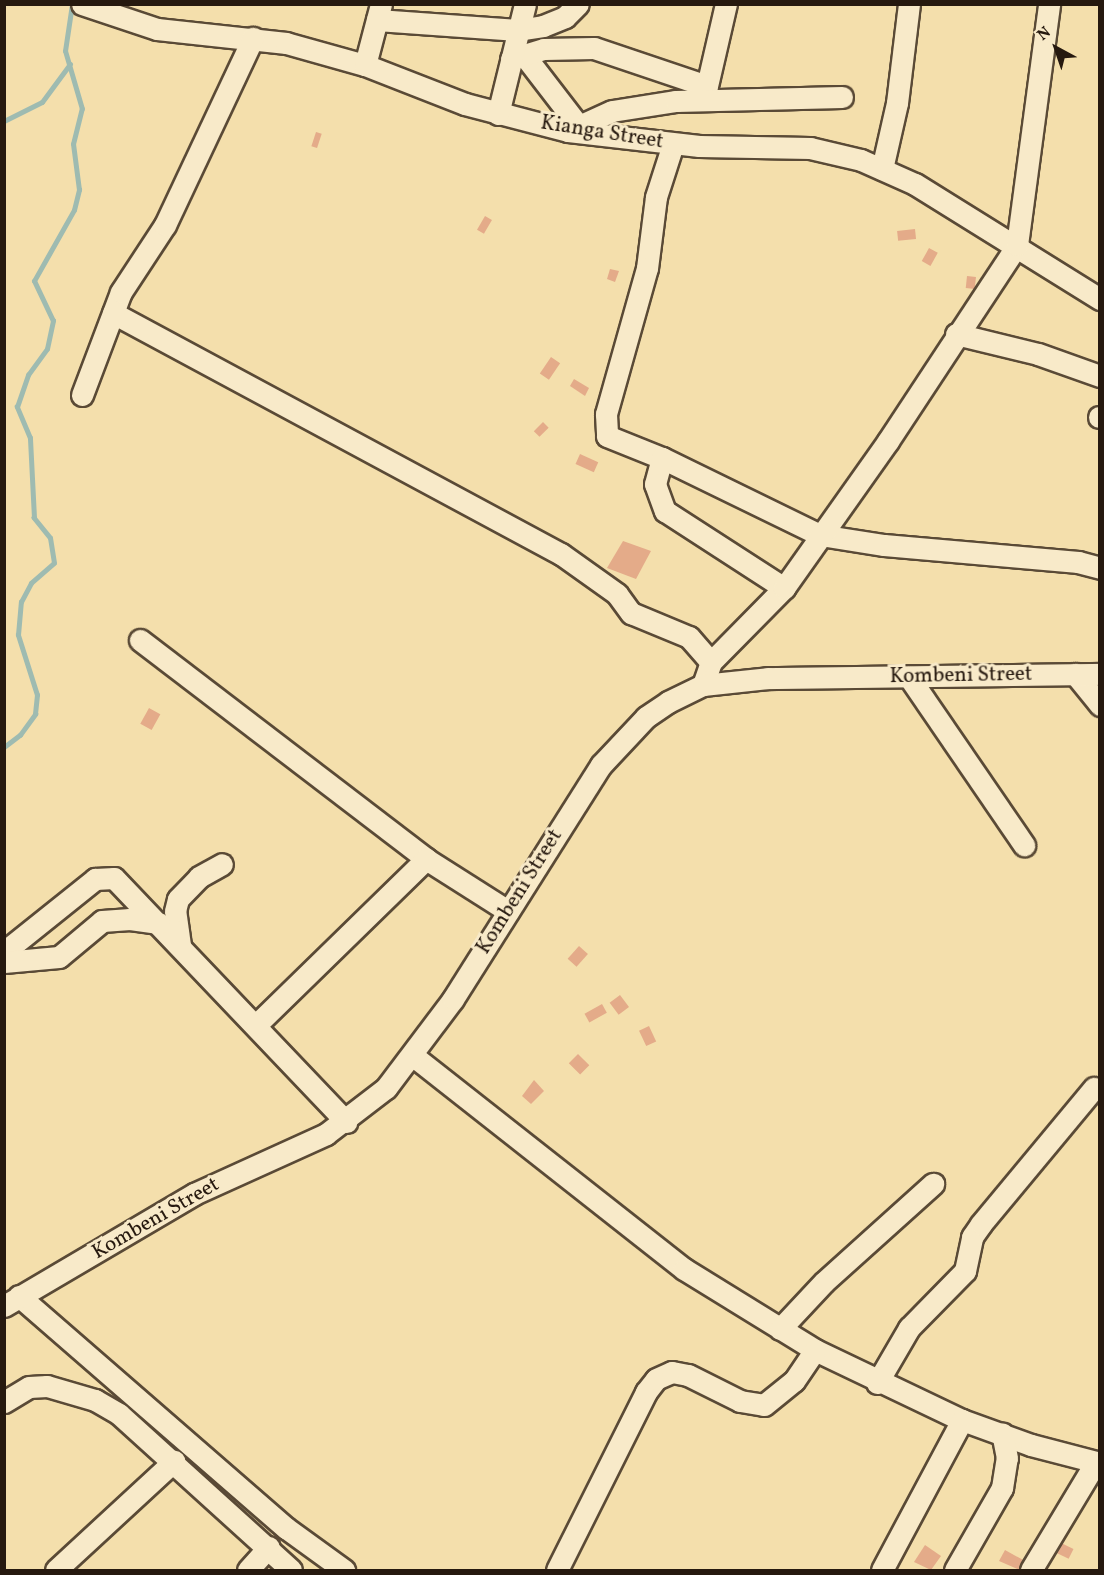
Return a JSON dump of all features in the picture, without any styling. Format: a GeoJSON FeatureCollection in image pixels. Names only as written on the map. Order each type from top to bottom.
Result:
{"type":"FeatureCollection","features":[{"type":"Feature","properties":{"kind":"street","name":"Kianga Street"},"geometry":{"type":"LineString","coordinates":[[82,4],[157,29],[253,38],[365,65],[498,114],[673,144],[810,148],[882,170],[915,184],[1017,245],[1100,299]]}},
{"type":"Feature","properties":{"kind":"street"},"geometry":{"type":"LineString","coordinates":[[498,114],[518,57],[518,30],[525,4]]}},
{"type":"Feature","properties":{"kind":"street"},"geometry":{"type":"LineString","coordinates":[[365,65],[379,12],[442,14],[518,30],[543,26],[565,17],[578,4]]}},
{"type":"Feature","properties":{"kind":"street"},"geometry":{"type":"LineString","coordinates":[[706,93],[726,4]]}},
{"type":"Feature","properties":{"kind":"street"},"geometry":{"type":"LineString","coordinates":[[722,26],[737,4]]}},
{"type":"Feature","properties":{"kind":"street"},"geometry":{"type":"LineString","coordinates":[[882,170],[897,103],[909,4]]}},
{"type":"Feature","properties":{"kind":"street"},"geometry":{"type":"LineString","coordinates":[[703,685],[711,662],[784,588],[888,441],[956,334],[1017,245],[1049,4]]}},
{"type":"Feature","properties":{"kind":"street"},"geometry":{"type":"LineString","coordinates":[[82,394],[121,292],[165,225],[253,38]]}},
{"type":"Feature","properties":{"kind":"street"},"geometry":{"type":"LineString","coordinates":[[518,57],[568,46],[594,48],[706,93]]}},
{"type":"Feature","properties":{"kind":"street"},"geometry":{"type":"LineString","coordinates":[[518,57],[573,128],[612,111],[706,93],[842,97]]}},
{"type":"Feature","properties":{"kind":"street"},"geometry":{"type":"LineString","coordinates":[[673,144],[656,197],[647,268],[604,426],[607,436],[615,442],[662,458],[820,535],[884,545],[1078,562],[1100,568]]}},
{"type":"Feature","properties":{"kind":"street"},"geometry":{"type":"LineString","coordinates":[[113,313],[561,554],[617,594],[631,613],[689,637],[711,662]]}},
{"type":"Feature","properties":{"kind":"street"},"geometry":{"type":"LineString","coordinates":[[956,334],[1038,354],[1100,376]]}},
{"type":"Feature","properties":{"kind":"street"},"geometry":{"type":"LineString","coordinates":[[662,458],[655,483],[665,511],[784,588]]}},
{"type":"Feature","properties":{"kind":"street"},"geometry":{"type":"LineString","coordinates":[[140,640],[426,859],[508,911]]}},
{"type":"Feature","properties":{"kind":"street"},"geometry":{"type":"LineString","coordinates":[[1075,674],[1100,705]]}},
{"type":"Feature","properties":{"kind":"street","name":"Kombeni Street"},"geometry":{"type":"LineString","coordinates":[[12,1301],[194,1194],[346,1122],[386,1088],[412,1055],[508,911],[601,765],[624,738],[668,702],[703,685],[768,678],[1100,674]]}},
{"type":"Feature","properties":{"kind":"street"},"geometry":{"type":"LineString","coordinates":[[909,677],[1024,845]]}},
{"type":"Feature","properties":{"kind":"street"},"geometry":{"type":"LineString","coordinates":[[256,1024],[426,859]]}},
{"type":"Feature","properties":{"kind":"street"},"geometry":{"type":"LineString","coordinates":[[180,945],[175,911],[178,899],[199,876],[222,864]]}},
{"type":"Feature","properties":{"kind":"street"},"geometry":{"type":"LineString","coordinates":[[4,952],[73,894],[106,876],[129,889],[346,1122]]}},
{"type":"Feature","properties":{"kind":"street"},"geometry":{"type":"LineString","coordinates":[[4,962],[59,957],[102,921],[130,919],[159,923]]}},
{"type":"Feature","properties":{"kind":"street"},"geometry":{"type":"LineString","coordinates":[[412,1055],[684,1269],[815,1350],[877,1383],[962,1420],[1098,1462],[1031,1570]]}},
{"type":"Feature","properties":{"kind":"street"},"geometry":{"type":"LineString","coordinates":[[877,1383],[909,1328],[965,1271],[972,1237],[981,1224],[1094,1088]]}},
{"type":"Feature","properties":{"kind":"street"},"geometry":{"type":"LineString","coordinates":[[780,1329],[824,1282],[933,1184]]}},
{"type":"Feature","properties":{"kind":"street"},"geometry":{"type":"LineString","coordinates":[[12,1301],[286,1528],[344,1570]]}},
{"type":"Feature","properties":{"kind":"street"},"geometry":{"type":"LineString","coordinates":[[557,1570],[646,1392],[656,1379],[672,1372],[688,1375],[732,1398],[752,1405],[764,1405],[794,1381],[815,1350]]}},
{"type":"Feature","properties":{"kind":"street"},"geometry":{"type":"LineString","coordinates":[[4,1402],[28,1387],[47,1386],[95,1400],[119,1414],[269,1547],[291,1570]]}},
{"type":"Feature","properties":{"kind":"street"},"geometry":{"type":"LineString","coordinates":[[882,1570],[962,1420]]}},
{"type":"Feature","properties":{"kind":"street"},"geometry":{"type":"LineString","coordinates":[[955,1570],[1007,1475],[1002,1433]]}},
{"type":"Feature","properties":{"kind":"street"},"geometry":{"type":"LineString","coordinates":[[56,1570],[174,1461]]}},
{"type":"Feature","properties":{"kind":"street"},"geometry":{"type":"LineString","coordinates":[[248,1570],[269,1547]]}},
{"type":"Feature","properties":{"kind":"building"},"geometry":{"type":"Polygon","coordinates":[[[316,132],[322,134],[317,148],[311,146],[316,132]]]}},
{"type":"Feature","properties":{"kind":"building"},"geometry":{"type":"Polygon","coordinates":[[[485,216],[492,220],[484,234],[477,230],[485,216]]]}},
{"type":"Feature","properties":{"kind":"building"},"geometry":{"type":"Polygon","coordinates":[[[915,229],[916,239],[898,241],[897,231],[915,229]]]}},
{"type":"Feature","properties":{"kind":"building"},"geometry":{"type":"Polygon","coordinates":[[[929,248],[938,253],[930,266],[922,261],[929,248]]]}},
{"type":"Feature","properties":{"kind":"building"},"geometry":{"type":"Polygon","coordinates":[[[610,269],[619,271],[615,282],[607,279],[610,269]]]}},
{"type":"Feature","properties":{"kind":"building"},"geometry":{"type":"Polygon","coordinates":[[[967,276],[976,277],[975,289],[966,288],[967,276]]]}},
{"type":"Feature","properties":{"kind":"building"},"geometry":{"type":"Polygon","coordinates":[[[551,357],[560,363],[549,380],[540,374],[551,357]]]}},
{"type":"Feature","properties":{"kind":"building"},"geometry":{"type":"Polygon","coordinates":[[[574,379],[589,388],[585,396],[570,386],[574,379]]]}},
{"type":"Feature","properties":{"kind":"building"},"geometry":{"type":"Polygon","coordinates":[[[543,422],[549,428],[539,437],[534,431],[543,422]]]}},
{"type":"Feature","properties":{"kind":"building"},"geometry":{"type":"Polygon","coordinates":[[[580,454],[598,462],[594,472],[576,464],[580,454]]]}},
{"type":"Feature","properties":{"kind":"building"},"geometry":{"type":"Polygon","coordinates":[[[623,541],[651,551],[636,579],[607,568],[623,541]]]}},
{"type":"Feature","properties":{"kind":"building"},"geometry":{"type":"Polygon","coordinates":[[[149,708],[160,714],[152,730],[140,724],[149,708]]]}},
{"type":"Feature","properties":{"kind":"building"},"geometry":{"type":"Polygon","coordinates":[[[579,946],[588,954],[577,967],[568,959],[579,946]]]}},
{"type":"Feature","properties":{"kind":"building"},"geometry":{"type":"Polygon","coordinates":[[[620,995],[629,1007],[619,1015],[610,1003],[620,995]]]}},
{"type":"Feature","properties":{"kind":"building"},"geometry":{"type":"Polygon","coordinates":[[[602,1004],[607,1013],[589,1022],[585,1014],[602,1004]]]}},
{"type":"Feature","properties":{"kind":"building"},"geometry":{"type":"Polygon","coordinates":[[[649,1026],[656,1041],[646,1046],[639,1031],[649,1026]]]}},
{"type":"Feature","properties":{"kind":"building"},"geometry":{"type":"Polygon","coordinates":[[[578,1054],[589,1065],[580,1075],[569,1063],[578,1054]]]}},
{"type":"Feature","properties":{"kind":"building"},"geometry":{"type":"Polygon","coordinates":[[[534,1080],[544,1091],[531,1104],[522,1096],[534,1080]]]}},
{"type":"Feature","properties":{"kind":"building"},"geometry":{"type":"Polygon","coordinates":[[[1051,1538],[1073,1549],[1069,1559],[1046,1548],[1051,1538]]]}},
{"type":"Feature","properties":{"kind":"building"},"geometry":{"type":"Polygon","coordinates":[[[925,1545],[941,1556],[931,1570],[914,1562],[925,1545]]]}},
{"type":"Feature","properties":{"kind":"building"},"geometry":{"type":"Polygon","coordinates":[[[1005,1550],[1025,1561],[1020,1570],[999,1561],[1005,1550]]]}},
{"type":"Feature","properties":{"kind":"waterway"},"geometry":{"type":"LineString","coordinates":[[4,747],[20,735],[35,714],[37,695],[18,635],[21,602],[31,583],[54,563],[50,538],[34,518],[30,438],[17,407],[28,375],[47,349],[53,321],[34,281],[74,210],[79,190],[73,144],[82,109],[65,51],[72,4]]}},
{"type":"Feature","properties":{"kind":"waterway"},"geometry":{"type":"LineString","coordinates":[[4,121],[42,102],[70,64]]}}]}
